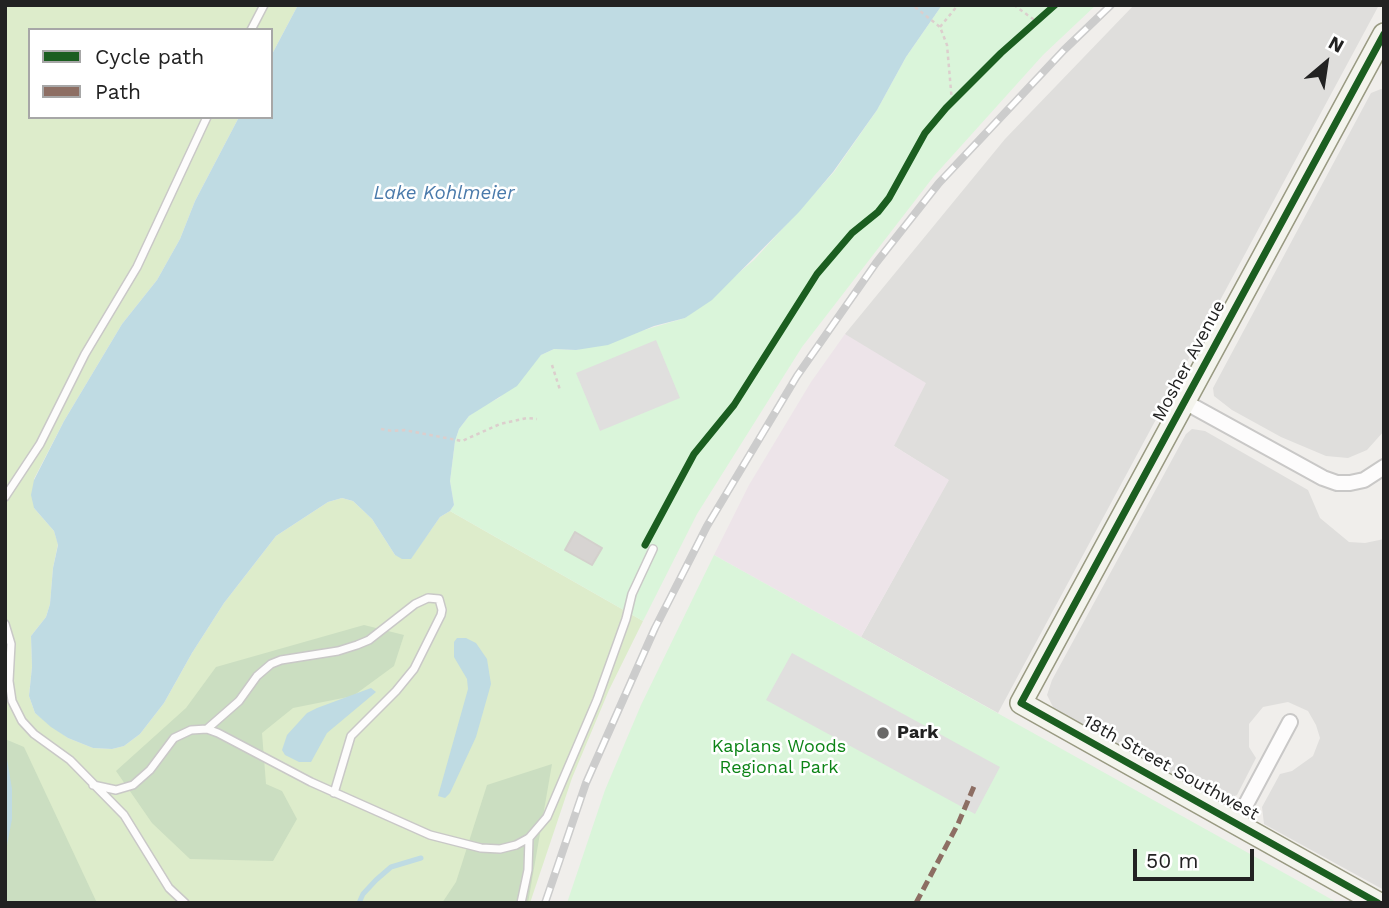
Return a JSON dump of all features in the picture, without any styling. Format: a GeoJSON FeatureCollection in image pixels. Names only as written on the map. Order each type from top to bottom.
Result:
{"type":"FeatureCollection","features":[{"type":"Feature","properties":{"kind":"street","name":"Mosher Avenue"},"geometry":{"type":"LineString","coordinates":[[1021,702],[1185,402],[1377,65],[1384,34]]}},
{"type":"Feature","properties":{"kind":"street"},"geometry":{"type":"LineString","coordinates":[[1185,402],[1323,478],[1350,483],[1364,480],[1384,467]]}},
{"type":"Feature","properties":{"kind":"street","name":"18th Street Southwest"},"geometry":{"type":"LineString","coordinates":[[1021,702],[1378,903]]}},
{"type":"Feature","properties":{"kind":"street"},"geometry":{"type":"LineString","coordinates":[[1236,823],[1290,723]]}},
{"type":"Feature","properties":{"kind":"lane"},"geometry":{"type":"LineString","coordinates":[[252,28],[264,5]]}},
{"type":"Feature","properties":{"kind":"lane"},"geometry":{"type":"LineString","coordinates":[[5,497],[40,444],[85,354],[137,267],[206,119]]}},
{"type":"Feature","properties":{"kind":"lane"},"geometry":{"type":"LineString","coordinates":[[93,785],[116,790],[133,785],[150,770],[174,738],[191,730],[207,729],[334,793],[430,835],[481,848],[500,849],[516,845],[539,828],[554,801],[597,700],[626,619],[632,594],[653,549]]}},
{"type":"Feature","properties":{"kind":"lane"},"geometry":{"type":"LineString","coordinates":[[207,729],[239,701],[257,676],[271,664],[338,651],[369,640],[415,604],[428,598],[439,599],[441,615],[414,669],[397,691],[351,736],[334,793]]}},
{"type":"Feature","properties":{"kind":"lane"},"geometry":{"type":"LineString","coordinates":[[5,624],[11,644],[10,691],[16,712],[34,734],[70,760],[124,815],[169,888],[185,903]]}},
{"type":"Feature","properties":{"kind":"lane"},"geometry":{"type":"LineString","coordinates":[[521,903],[528,870],[529,838]]}},
{"type":"Feature","properties":{"kind":"path"},"geometry":{"type":"LineString","coordinates":[[940,27],[958,5]]}},
{"type":"Feature","properties":{"kind":"path"},"geometry":{"type":"LineString","coordinates":[[1014,5],[1040,20],[1028,30]]}},
{"type":"Feature","properties":{"kind":"path"},"geometry":{"type":"LineString","coordinates":[[915,7],[940,27],[947,45],[949,105]]}},
{"type":"Feature","properties":{"kind":"path"},"geometry":{"type":"LineString","coordinates":[[949,105],[959,95]]}},
{"type":"Feature","properties":{"kind":"path"},"geometry":{"type":"LineString","coordinates":[[552,365],[560,390]]}},
{"type":"Feature","properties":{"kind":"path"},"geometry":{"type":"LineString","coordinates":[[381,429],[404,429],[462,441],[500,424],[527,418],[537,419]]}},
{"type":"Feature","properties":{"kind":"shaded area"},"geometry":{"type":"Polygon","coordinates":[[[1134,5],[1379,5],[998,713],[861,637],[948,480],[894,446],[845,334],[1005,139],[1134,5]]]}},
{"type":"Feature","properties":{"kind":"shaded area"},"geometry":{"type":"Polygon","coordinates":[[[1384,90],[1384,431],[1367,450],[1348,458],[1326,456],[1281,437],[1232,410],[1214,396],[1213,388],[1371,93],[1384,90]]]}},
{"type":"Feature","properties":{"kind":"shaded area"},"geometry":{"type":"Polygon","coordinates":[[[845,334],[926,383],[894,446],[949,480],[861,637],[714,555],[749,485],[811,382],[845,334]]]}},
{"type":"Feature","properties":{"kind":"shaded area"},"geometry":{"type":"Polygon","coordinates":[[[656,340],[680,398],[600,431],[576,373],[656,340]]]}},
{"type":"Feature","properties":{"kind":"shaded area"},"geometry":{"type":"Polygon","coordinates":[[[1192,429],[1205,431],[1308,490],[1320,518],[1349,542],[1365,543],[1384,539],[1384,890],[1264,824],[1262,807],[1280,774],[1292,771],[1313,756],[1320,738],[1308,711],[1288,702],[1263,707],[1249,724],[1249,747],[1256,758],[1237,795],[1222,801],[1055,711],[1047,695],[1052,680],[1186,434],[1192,429]]]}},
{"type":"Feature","properties":{"kind":"shaded area","name":"Park"},"geometry":{"type":"Polygon","coordinates":[[[792,653],[1000,767],[975,814],[766,700],[792,653]]]}},
{"type":"Feature","properties":{"kind":"green space"},"geometry":{"type":"Polygon","coordinates":[[[5,5],[298,5],[273,52],[273,28],[28,28],[28,119],[238,119],[195,201],[180,239],[157,280],[122,324],[64,421],[34,479],[34,508],[54,531],[58,544],[50,604],[46,617],[31,636],[29,696],[35,713],[68,738],[93,748],[112,749],[124,746],[140,734],[164,703],[224,603],[276,536],[328,502],[342,498],[353,501],[372,519],[395,555],[411,558],[440,517],[450,511],[643,621],[609,690],[572,778],[530,903],[5,903],[5,5]]]}},
{"type":"Feature","properties":{"kind":"green space"},"geometry":{"type":"Polygon","coordinates":[[[942,5],[1096,5],[1043,55],[934,176],[802,347],[697,514],[643,621],[450,511],[454,505],[450,481],[455,441],[459,429],[469,416],[499,398],[541,355],[554,349],[576,350],[685,318],[754,260],[834,172],[877,110],[906,57],[942,5]]]}},
{"type":"Feature","properties":{"kind":"green space","name":"Kaplans Woods Regional Park"},"geometry":{"type":"Polygon","coordinates":[[[714,555],[1338,903],[567,903],[605,790],[641,705],[714,555]]]}},
{"type":"Feature","properties":{"kind":"green space"},"geometry":{"type":"Polygon","coordinates":[[[364,625],[404,635],[394,666],[353,696],[293,708],[262,733],[266,784],[282,791],[297,819],[273,861],[190,859],[152,823],[116,771],[186,708],[216,667],[364,625]]]}},
{"type":"Feature","properties":{"kind":"green space"},"geometry":{"type":"Polygon","coordinates":[[[5,739],[24,747],[97,903],[5,903],[5,739]]]}},
{"type":"Feature","properties":{"kind":"green space"},"geometry":{"type":"Polygon","coordinates":[[[552,764],[528,903],[442,903],[456,882],[487,785],[552,764]]]}},
{"type":"Feature","properties":{"kind":"water","name":"Lake Kohlmeier"},"geometry":{"type":"Polygon","coordinates":[[[298,5],[942,5],[906,57],[877,110],[833,172],[799,212],[712,300],[685,318],[654,326],[608,345],[576,350],[554,349],[541,355],[517,386],[469,416],[459,429],[455,441],[450,481],[454,505],[440,517],[411,559],[402,559],[395,555],[372,519],[353,501],[342,498],[328,502],[276,536],[224,603],[164,703],[140,734],[124,746],[112,749],[93,748],[68,738],[51,727],[35,713],[29,696],[31,636],[46,617],[50,604],[58,545],[54,531],[34,508],[31,495],[34,480],[64,421],[122,324],[157,280],[180,239],[195,201],[238,119],[273,119],[273,52],[298,5]]]}},
{"type":"Feature","properties":{"kind":"water"},"geometry":{"type":"Polygon","coordinates":[[[457,638],[466,638],[476,643],[487,659],[491,684],[476,737],[450,793],[445,798],[438,796],[468,689],[467,679],[454,657],[454,642],[457,638]]]}},
{"type":"Feature","properties":{"kind":"water"},"geometry":{"type":"Polygon","coordinates":[[[371,688],[376,692],[327,733],[311,762],[299,762],[285,755],[282,750],[287,735],[307,713],[371,688]]]}},
{"type":"Feature","properties":{"kind":"water"},"geometry":{"type":"Polygon","coordinates":[[[5,747],[12,789],[12,819],[5,856],[5,747]]]}},
{"type":"Feature","properties":{"kind":"building"},"geometry":{"type":"Polygon","coordinates":[[[575,532],[602,548],[592,565],[565,550],[575,532]]]}},
{"type":"Feature","properties":{"kind":"waterway"},"geometry":{"type":"LineString","coordinates":[[359,903],[363,894],[391,867],[421,858]]}},
{"type":"Feature","properties":{"kind":"railway"},"geometry":{"type":"LineString","coordinates":[[545,903],[586,783],[655,628],[707,526],[797,376],[876,263],[939,183],[1064,50],[1111,5]]}},
{"type":"Feature","properties":{"kind":"marked path"},"geometry":{"type":"LineString","coordinates":[[916,903],[958,824],[975,784]]}},
{"type":"Feature","properties":{"kind":"cycle path"},"geometry":{"type":"LineString","coordinates":[[645,545],[694,454],[734,405],[817,274],[852,233],[878,212],[889,198],[925,133],[946,108],[1001,53],[1055,5]]}},
{"type":"Feature","properties":{"kind":"cycle path"},"geometry":{"type":"LineString","coordinates":[[1378,903],[1021,703],[1384,34]]}},
{"type":"Feature","properties":{"kind":"place","name":"Park"},"geometry":{"type":"Point","coordinates":[883,733]}}]}
